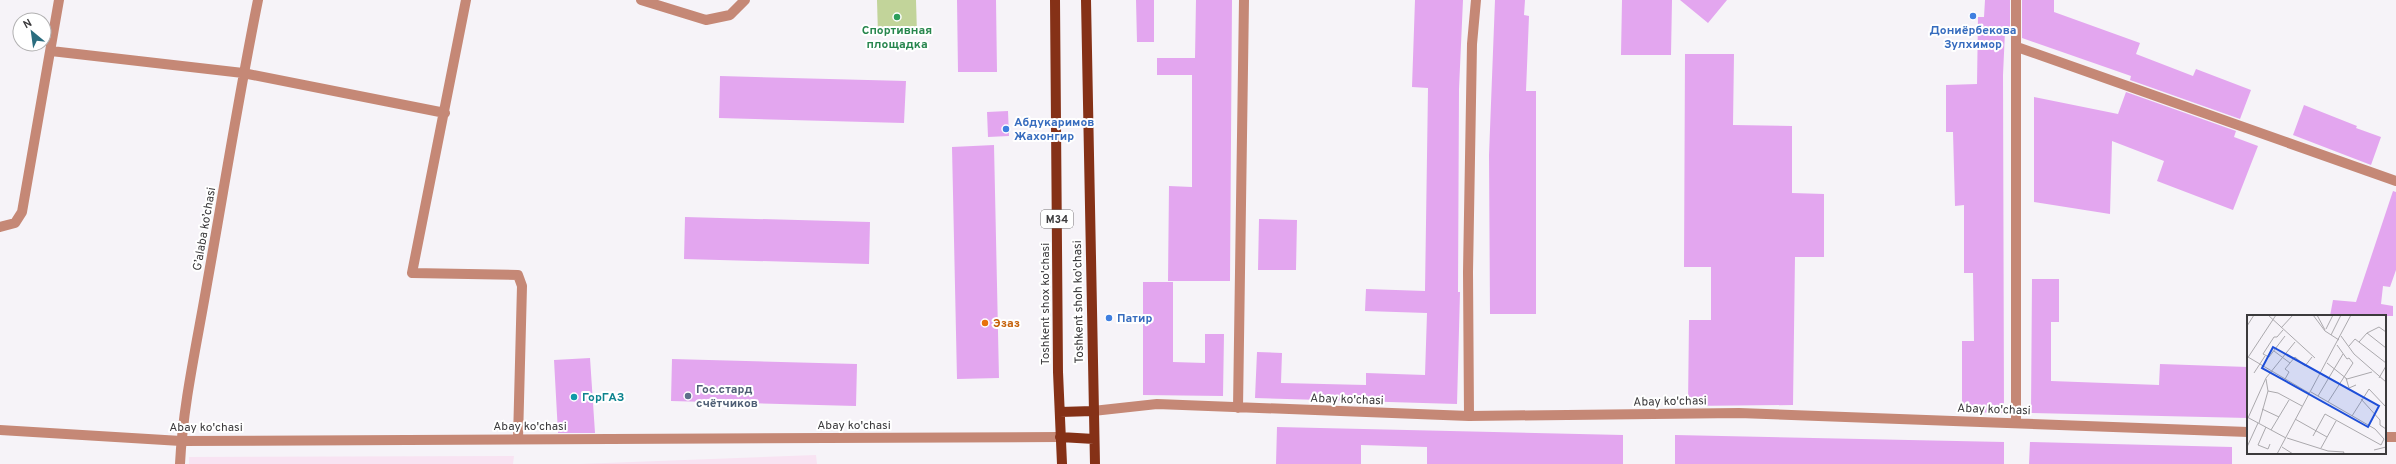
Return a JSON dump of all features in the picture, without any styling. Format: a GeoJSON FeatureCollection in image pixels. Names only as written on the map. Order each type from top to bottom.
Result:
{"type":"FeatureCollection","features":[{"type":"Feature","properties":{"kind":"main road","name":"Toshkent shox ko'chasi"},"geometry":{"type":"LineString","coordinates":[[1055,0],[1060,437],[1062,464]]}},
{"type":"Feature","properties":{"kind":"main road","name":"Toshkent shoh ko'chasi"},"geometry":{"type":"LineString","coordinates":[[1086,0],[1092,411]]}},
{"type":"Feature","properties":{"kind":"main road"},"geometry":{"type":"LineString","coordinates":[[1060,412],[1092,411]]}},
{"type":"Feature","properties":{"kind":"main road","name":"M34"},"geometry":{"type":"LineString","coordinates":[[1092,411],[1095,464]]}},
{"type":"Feature","properties":{"kind":"main road"},"geometry":{"type":"LineString","coordinates":[[1060,437],[1094,439]]}},
{"type":"Feature","properties":{"kind":"street"},"geometry":{"type":"LineString","coordinates":[[52,45],[59,0]]}},
{"type":"Feature","properties":{"kind":"street","name":"G’alaba ko’chasi"},"geometry":{"type":"LineString","coordinates":[[180,464],[181,441],[243,73],[258,0]]}},
{"type":"Feature","properties":{"kind":"street"},"geometry":{"type":"LineString","coordinates":[[466,0],[445,113],[412,273],[518,276],[522,286],[518,439]]}},
{"type":"Feature","properties":{"kind":"street"},"geometry":{"type":"LineString","coordinates":[[641,0],[706,20],[730,15],[745,0]]}},
{"type":"Feature","properties":{"kind":"street"},"geometry":{"type":"LineString","coordinates":[[1238,408],[1244,0]]}},
{"type":"Feature","properties":{"kind":"street"},"geometry":{"type":"LineString","coordinates":[[1469,416],[1468,272],[1472,44],[1476,0]]}},
{"type":"Feature","properties":{"kind":"street"},"geometry":{"type":"LineString","coordinates":[[2016,0],[2016,423]]}},
{"type":"Feature","properties":{"kind":"street"},"geometry":{"type":"LineString","coordinates":[[2017,47],[2396,181]]}},
{"type":"Feature","properties":{"kind":"street"},"geometry":{"type":"LineString","coordinates":[[52,51],[243,73],[445,113]]}},
{"type":"Feature","properties":{"kind":"street"},"geometry":{"type":"LineString","coordinates":[[0,227],[15,223],[22,212],[51,52]]}},
{"type":"Feature","properties":{"kind":"street","name":"Abay ko'chasi"},"geometry":{"type":"LineString","coordinates":[[1092,411],[1157,404],[1469,416],[1738,413],[2247,432]]}},
{"type":"Feature","properties":{"kind":"street","name":"Abay ko'chasi"},"geometry":{"type":"LineString","coordinates":[[0,430],[181,441],[1060,437]]}},
{"type":"Feature","properties":{"kind":"shaded area"},"geometry":{"type":"Polygon","coordinates":[[[816,455],[817,464],[579,464],[816,455]]]}},
{"type":"Feature","properties":{"kind":"shaded area"},"geometry":{"type":"Polygon","coordinates":[[[514,456],[513,464],[189,464],[189,457],[514,456]]]}},
{"type":"Feature","properties":{"kind":"green space","name":"Спортивная площадка"},"geometry":{"type":"Polygon","coordinates":[[[877,0],[916,0],[917,34],[878,35],[877,0]]]}},
{"type":"Feature","properties":{"kind":"building"},"geometry":{"type":"Polygon","coordinates":[[[957,0],[996,0],[997,72],[958,72],[957,0]]]}},
{"type":"Feature","properties":{"kind":"building"},"geometry":{"type":"Polygon","coordinates":[[[1136,0],[1154,0],[1154,42],[1137,42],[1136,0]]]}},
{"type":"Feature","properties":{"kind":"building"},"geometry":{"type":"Polygon","coordinates":[[[1196,0],[1232,0],[1230,281],[1168,281],[1169,186],[1192,187],[1192,75],[1157,75],[1157,58],[1195,58],[1196,0]]]}},
{"type":"Feature","properties":{"kind":"building"},"geometry":{"type":"Polygon","coordinates":[[[1415,0],[1463,0],[1459,89],[1458,292],[1460,292],[1457,404],[1255,398],[1257,352],[1282,353],[1281,383],[1366,385],[1366,373],[1425,375],[1427,313],[1365,311],[1366,289],[1425,291],[1428,88],[1412,87],[1415,0]]]}},
{"type":"Feature","properties":{"kind":"building"},"geometry":{"type":"Polygon","coordinates":[[[1495,0],[1525,0],[1524,15],[1529,16],[1526,91],[1536,91],[1536,314],[1490,314],[1489,155],[1495,0]]]}},
{"type":"Feature","properties":{"kind":"building"},"geometry":{"type":"Polygon","coordinates":[[[1622,0],[1672,0],[1671,55],[1621,55],[1622,0]]]}},
{"type":"Feature","properties":{"kind":"building"},"geometry":{"type":"Polygon","coordinates":[[[1680,0],[1727,0],[1708,23],[1680,0]]]}},
{"type":"Feature","properties":{"kind":"building"},"geometry":{"type":"Polygon","coordinates":[[[1985,0],[2010,0],[2010,33],[2005,31],[2003,75],[2004,413],[1962,412],[1962,341],[1974,341],[1973,273],[1964,273],[1964,205],[1955,206],[1953,132],[1946,132],[1946,85],[1977,84],[1978,17],[1984,17],[1985,0]]]}},
{"type":"Feature","properties":{"kind":"building"},"geometry":{"type":"Polygon","coordinates":[[[2022,0],[2054,0],[2054,12],[2140,43],[2136,54],[2193,76],[2196,69],[2251,90],[2240,119],[2130,80],[2131,76],[2022,38],[2022,0]]]}},
{"type":"Feature","properties":{"kind":"building"},"geometry":{"type":"Polygon","coordinates":[[[1685,54],[1734,54],[1733,125],[1792,126],[1792,193],[1824,194],[1824,257],[1795,257],[1793,405],[1688,406],[1689,320],[1711,320],[1711,267],[1684,267],[1685,54]]]}},
{"type":"Feature","properties":{"kind":"building"},"geometry":{"type":"Polygon","coordinates":[[[720,76],[906,81],[904,123],[719,118],[720,76]]]}},
{"type":"Feature","properties":{"kind":"building"},"geometry":{"type":"Polygon","coordinates":[[[2126,92],[2236,131],[2234,137],[2258,146],[2233,210],[2157,181],[2164,161],[2112,141],[2110,214],[2034,202],[2034,97],[2118,114],[2126,92]]]}},
{"type":"Feature","properties":{"kind":"building"},"geometry":{"type":"Polygon","coordinates":[[[2304,105],[2357,126],[2356,128],[2381,137],[2371,165],[2293,135],[2304,105]]]}},
{"type":"Feature","properties":{"kind":"building"},"geometry":{"type":"Polygon","coordinates":[[[1008,111],[1009,136],[988,137],[987,112],[1008,111]]]}},
{"type":"Feature","properties":{"kind":"building"},"geometry":{"type":"Polygon","coordinates":[[[994,145],[999,378],[957,379],[952,147],[994,145]]]}},
{"type":"Feature","properties":{"kind":"building"},"geometry":{"type":"Polygon","coordinates":[[[2393,191],[2396,192],[2396,270],[2390,287],[2383,286],[2381,304],[2393,306],[2393,316],[2330,315],[2333,300],[2356,302],[2393,191]]]}},
{"type":"Feature","properties":{"kind":"building"},"geometry":{"type":"Polygon","coordinates":[[[685,217],[870,222],[869,264],[684,259],[685,217]]]}},
{"type":"Feature","properties":{"kind":"building"},"geometry":{"type":"Polygon","coordinates":[[[1259,219],[1297,220],[1296,270],[1258,270],[1259,219]]]}},
{"type":"Feature","properties":{"kind":"building"},"geometry":{"type":"Polygon","coordinates":[[[2032,279],[2059,279],[2059,322],[2051,322],[2051,381],[2159,385],[2160,364],[2247,367],[2247,418],[2031,413],[2032,279]]]}},
{"type":"Feature","properties":{"kind":"building"},"geometry":{"type":"Polygon","coordinates":[[[1143,282],[1173,282],[1173,362],[1205,363],[1205,334],[1224,334],[1223,396],[1143,395],[1143,282]]]}},
{"type":"Feature","properties":{"kind":"building","name":"ГорГАЗ"},"geometry":{"type":"Polygon","coordinates":[[[590,358],[595,433],[558,433],[554,360],[590,358]]]}},
{"type":"Feature","properties":{"kind":"building"},"geometry":{"type":"Polygon","coordinates":[[[672,359],[857,364],[856,406],[671,401],[672,359]]]}},
{"type":"Feature","properties":{"kind":"building"},"geometry":{"type":"Polygon","coordinates":[[[1277,427],[1623,435],[1623,464],[1427,464],[1427,447],[1361,445],[1361,464],[1276,464],[1277,427]]]}},
{"type":"Feature","properties":{"kind":"building"},"geometry":{"type":"Polygon","coordinates":[[[1675,435],[2004,442],[2004,464],[1675,464],[1675,435]]]}},
{"type":"Feature","properties":{"kind":"building"},"geometry":{"type":"Polygon","coordinates":[[[2030,442],[2232,447],[2232,464],[2029,464],[2030,442]]]}},
{"type":"Feature","properties":{"kind":"place","name":"Дониёрбекова Зулхимор"},"geometry":{"type":"Point","coordinates":[1973,16]}},
{"type":"Feature","properties":{"kind":"place","name":"Спортивная площадка"},"geometry":{"type":"Point","coordinates":[897,17]}},
{"type":"Feature","properties":{"kind":"place","name":"Абдукаримов Жахонгир"},"geometry":{"type":"Point","coordinates":[1006,129]}},
{"type":"Feature","properties":{"kind":"place","name":"Патир"},"geometry":{"type":"Point","coordinates":[1109,318]}},
{"type":"Feature","properties":{"kind":"place","name":"Эзаз"},"geometry":{"type":"Point","coordinates":[985,323]}},
{"type":"Feature","properties":{"kind":"place","name":"Гос.стард счётчиков"},"geometry":{"type":"Point","coordinates":[688,396]}},
{"type":"Feature","properties":{"kind":"place","name":"ГорГАЗ"},"geometry":{"type":"Point","coordinates":[574,397]}}]}
